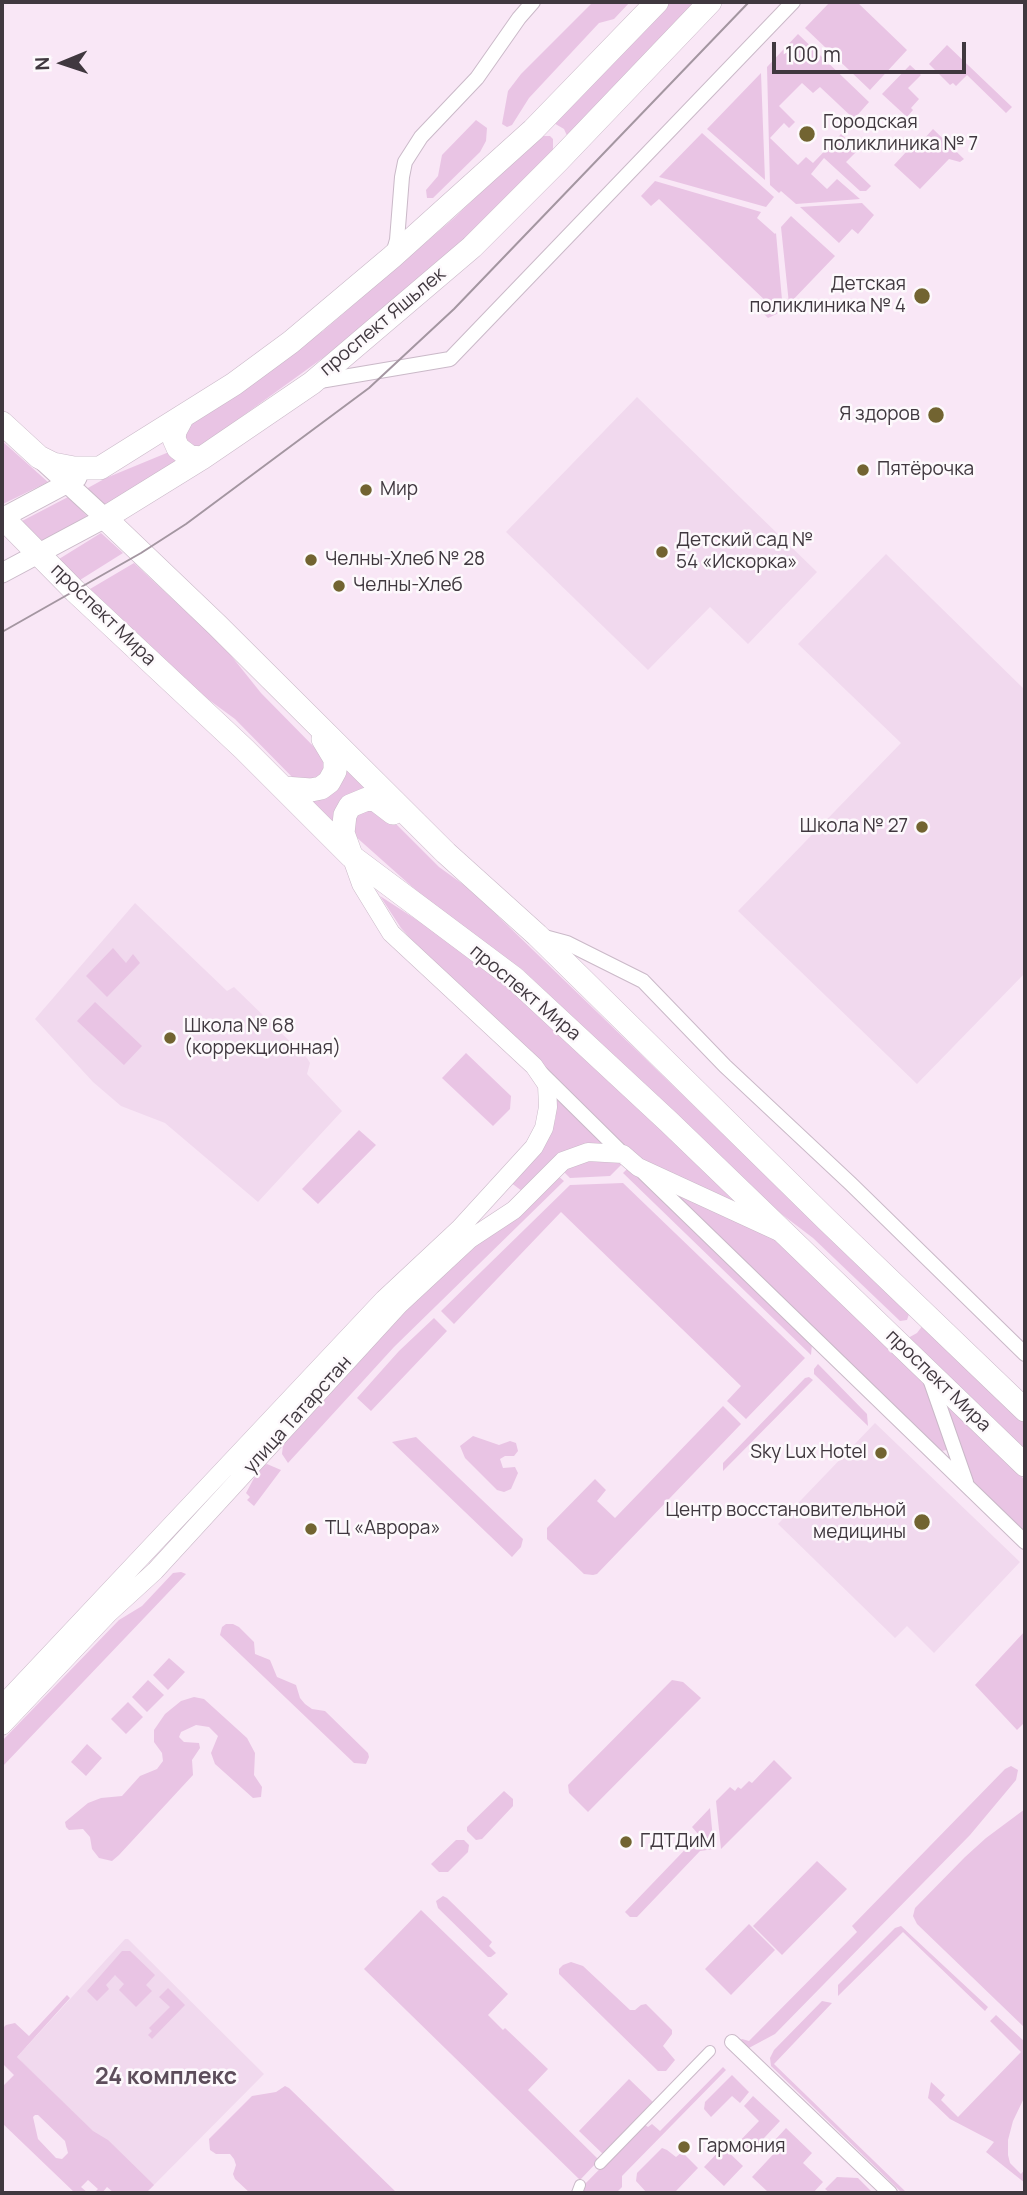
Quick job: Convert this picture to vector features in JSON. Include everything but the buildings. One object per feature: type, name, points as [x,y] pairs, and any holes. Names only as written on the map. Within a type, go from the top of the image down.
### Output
[{"type":"main road","points":[[6,521],[74,490],[100,468],[234,384],[291,342],[392,257],[533,130],[657,2]]},
{"type":"main road","name":"проспект Яшьлек","points":[[2,573],[105,518],[202,458],[312,383],[472,247],[710,2]]},
{"type":"main road","points":[[533,130],[546,128],[560,136],[562,148],[559,160]]},
{"type":"main road","points":[[183,416],[175,431],[177,448],[190,457],[202,458]]},
{"type":"main road","points":[[2,423],[39,457],[53,464],[74,468],[100,468]]},
{"type":"main road","name":"проспект Мира","points":[[39,457],[217,625],[446,853],[537,935],[1025,1410]]},
{"type":"main road","name":"проспект Мира","points":[[6,521],[284,788],[351,856],[513,978],[652,1106],[1025,1465]]},
{"type":"main road","points":[[284,788],[321,788],[329,782],[335,771],[335,759],[312,722]]},
{"type":"main road","points":[[351,856],[342,833],[345,815],[350,806],[366,799],[376,800],[446,853]]},
{"type":"main road","points":[[885,1330],[897,1332],[910,1327],[915,1313],[912,1302]]},
{"type":"street","points":[[392,257],[397,240],[405,162],[421,137],[477,78],[533,2]]},
{"type":"street","points":[[312,383],[450,359],[793,2]]},
{"type":"street","points":[[351,856],[361,884],[391,933],[534,1066],[1025,1542]]},
{"type":"street","points":[[537,935],[567,943],[643,981],[725,1066],[851,1184],[1025,1354]]},
{"type":"street","name":"улица Татарстан","points":[[2,1705],[384,1299],[460,1228],[534,1147],[544,1128],[548,1107],[547,1085],[534,1066]]},
{"type":"street","name":"улица Татарстан","points":[[2,1726],[109,1613],[155,1571],[399,1305],[470,1239],[514,1210],[564,1161],[588,1152],[623,1154]]},
{"type":"street","points":[[638,1167],[788,1236]]},
{"type":"street","points":[[495,1188],[503,1188],[512,1194],[514,1210]]},
{"type":"street","points":[[927,1371],[967,1486]]},
{"type":"street","points":[[732,2042],[890,2193]]},
{"type":"street","points":[[600,2164],[710,2051]]},
{"type":"shaded area","points":[[593,2],[630,2],[614,19],[599,23],[529,98],[512,125],[507,127],[502,124],[508,91],[521,74]]},
{"type":"shaded area","points":[[669,2],[697,2],[568,138],[564,129],[552,122]]},
{"type":"shaded area","points":[[830,2],[857,2],[907,50],[870,90],[805,28]]},
{"type":"shaded area","points":[[798,34],[869,102],[854,119],[820,87],[813,93],[802,83],[779,106],[795,122],[789,128],[784,123],[770,138],[798,165],[806,157],[813,163],[841,134],[858,150],[846,162],[871,186],[866,191],[860,191],[824,158],[811,174],[827,189],[837,179],[860,199],[796,204],[770,185],[767,67]]},
{"type":"shaded area","points":[[947,45],[1012,107],[1006,113],[967,75],[956,86],[953,83],[950,85],[929,64]]},
{"type":"shaded area","points":[[910,65],[921,75],[908,88],[919,99],[907,117],[882,94]]},
{"type":"shaded area","points":[[761,73],[765,180],[707,129]]},
{"type":"shaded area","points":[[476,120],[487,128],[486,141],[480,152],[433,198],[427,198],[426,190],[438,176],[442,155]]},
{"type":"shaded area","points":[[933,129],[964,159],[960,162],[949,159],[920,189],[894,165],[920,137],[923,140]]},
{"type":"shaded area","points":[[702,133],[774,197],[766,207],[659,177]]},
{"type":"shaded area","points":[[540,136],[550,136],[553,139],[553,150],[468,236],[338,347],[197,449],[188,446],[183,435],[188,426],[323,331],[454,218]]},
{"type":"shaded area","points":[[655,181],[761,212],[757,218],[776,233],[783,311],[768,318],[764,314],[771,306],[659,199],[651,206],[641,196]]},
{"type":"shaded area","points":[[862,203],[874,215],[858,234],[852,229],[839,243],[800,207]]},
{"type":"shaded area","points":[[791,216],[835,256],[789,304],[781,227]]},
{"type":"shaded area","name":"Детский сад № 54 «Искорка»","points":[[637,397],[817,572],[748,644],[710,607],[648,670],[506,532]]},
{"type":"shaded area","points":[[2,441],[48,482],[3,504],[2,502]]},
{"type":"shaded area","points":[[169,452],[176,462],[104,506],[86,489],[106,478]]},
{"type":"shaded area","points":[[68,497],[87,516],[43,542],[22,521]]},
{"type":"shaded area","points":[[101,533],[123,553],[80,580],[59,559]]},
{"type":"shaded area","name":"Школа № 27","points":[[886,554],[1025,690],[1025,973],[917,1084],[738,911],[901,743],[798,644]]},
{"type":"shaded area","points":[[134,563],[225,648],[261,693],[326,759],[322,779],[296,781],[235,719],[190,686],[90,589]]},
{"type":"shaded area","points":[[344,765],[370,791],[336,826],[306,801],[325,799],[336,788]]},
{"type":"shaded area","points":[[359,809],[383,811],[439,867],[471,890],[909,1314],[907,1320],[900,1321],[813,1238],[767,1203],[523,970],[436,908],[355,836],[350,830]]},
{"type":"shaded area","points":[[380,896],[503,980],[742,1206],[639,1160],[421,950],[401,928]]},
{"type":"shaded area","name":"Школа № 68 (коррекционная)","points":[[135,903],[227,991],[234,987],[307,1058],[310,1063],[307,1074],[342,1111],[258,1202],[165,1123],[121,1106],[93,1082],[35,1019]]},
{"type":"shaded area","points":[[113,948],[126,963],[133,954],[140,963],[107,997],[86,976]]},
{"type":"shaded area","points":[[95,1002],[142,1046],[124,1065],[77,1021]]},
{"type":"shaded area","points":[[466,1053],[511,1096],[510,1109],[493,1126],[442,1078]]},
{"type":"shaded area","points":[[556,1095],[606,1144],[592,1144],[522,1191],[510,1182],[552,1130],[556,1117]]},
{"type":"shaded area","points":[[359,1130],[376,1145],[318,1204],[302,1189]]},
{"type":"shaded area","points":[[594,1160],[623,1163],[610,1176],[570,1178],[563,1171],[575,1165]]},
{"type":"shaded area","points":[[629,1167],[812,1344],[811,1355],[623,1173]]},
{"type":"shaded area","points":[[558,1176],[564,1181],[394,1347],[288,1463],[282,1454],[283,1445],[403,1313]]},
{"type":"shaded area","points":[[623,1183],[805,1358],[746,1419],[727,1401],[741,1386],[561,1212],[454,1324],[441,1311],[570,1185]]},
{"type":"shaded area","points":[[669,1189],[768,1233],[926,1384],[947,1450],[941,1451]]},
{"type":"shaded area","points":[[434,1318],[447,1331],[371,1411],[357,1398],[399,1351]]},
{"type":"shaded area","points":[[923,1325],[1025,1424],[1025,1452],[908,1338],[917,1333]]},
{"type":"shaded area","points":[[818,1364],[867,1414],[868,1426],[814,1374]]},
{"type":"shaded area","points":[[805,1378],[813,1380],[723,1471],[723,1463]]},
{"type":"shaded area","points":[[946,1404],[1025,1480],[1025,1533],[972,1482]]},
{"type":"shaded area","points":[[723,1406],[741,1424],[597,1574],[584,1574],[547,1539],[547,1528],[595,1479],[606,1490],[597,1501],[615,1518]]},
{"type":"shaded area","points":[[875,1423],[1020,1562],[934,1653],[907,1626],[895,1638],[778,1524]]},
{"type":"shaded area","points":[[473,1436],[499,1445],[510,1441],[516,1443],[518,1451],[514,1456],[500,1459],[503,1468],[515,1467],[518,1473],[511,1489],[504,1492],[497,1490],[465,1458],[460,1446]]},
{"type":"shaded area","points":[[416,1437],[523,1539],[521,1547],[512,1557],[392,1442]]},
{"type":"shaded area","points":[[267,1464],[281,1470],[254,1506],[247,1500],[250,1497],[246,1493],[260,1467]]},
{"type":"shaded area","points":[[173,1573],[186,1574],[2,1767],[2,1741],[119,1620],[142,1606]]},
{"type":"shaded area","points":[[226,1624],[239,1627],[254,1642],[255,1654],[270,1660],[277,1677],[296,1685],[305,1704],[312,1709],[325,1711],[368,1753],[366,1764],[354,1763],[220,1635]]},
{"type":"shaded area","points":[[1025,1631],[1025,1722],[1017,1730],[975,1685]]},
{"type":"shaded area","points":[[169,1658],[185,1672],[168,1690],[153,1675]]},
{"type":"shaded area","points":[[148,1680],[164,1695],[147,1712],[132,1697]]},
{"type":"shaded area","points":[[672,1680],[683,1682],[701,1698],[588,1812],[569,1793],[568,1785]]},
{"type":"shaded area","points":[[194,1697],[204,1699],[247,1738],[255,1753],[254,1775],[262,1787],[261,1797],[253,1798],[215,1764],[211,1753],[218,1736],[209,1727],[196,1725],[181,1732],[179,1737],[184,1742],[199,1743],[200,1748],[192,1760],[193,1775],[119,1855],[112,1861],[99,1858],[92,1849],[90,1837],[83,1829],[69,1830],[65,1822],[88,1803],[101,1798],[122,1796],[140,1776],[157,1769],[163,1761],[162,1753],[154,1742],[154,1730],[165,1714],[181,1701]]},
{"type":"shaded area","points":[[128,1702],[143,1717],[126,1734],[111,1719]]},
{"type":"shaded area","points":[[87,1744],[102,1758],[86,1776],[71,1762]]},
{"type":"shaded area","points":[[774,1760],[792,1778],[721,1849],[716,1801],[730,1787],[735,1791],[749,1781],[752,1783]]},
{"type":"shaded area","points":[[1011,1766],[1018,1770],[1016,1780],[970,1835],[775,2034],[747,2049],[739,2041],[749,2041],[857,1932],[852,1926],[1005,1769]]},
{"type":"shaded area","points":[[504,1791],[513,1799],[513,1806],[482,1839],[476,1840],[467,1831],[467,1827]]},
{"type":"shaded area","points":[[710,1808],[714,1849],[700,1851],[637,1917],[630,1917],[625,1912],[699,1835],[692,1827]]},
{"type":"shaded area","points":[[1025,1809],[1025,2028],[917,1924],[913,1916],[915,1908],[965,1857]]},
{"type":"shaded area","points":[[456,1840],[464,1840],[469,1845],[468,1852],[448,1872],[439,1872],[431,1864]]},
{"type":"shaded area","points":[[817,1861],[847,1889],[782,1955],[753,1926]]},
{"type":"shaded area","points":[[443,1896],[492,1942],[489,1946],[496,1953],[488,1957],[438,1908],[436,1901]]},
{"type":"shaded area","points":[[421,1910],[508,1994],[488,2015],[548,2069],[528,2090],[599,2160],[580,2180],[364,1969]]},
{"type":"shaded area","points":[[749,1924],[775,1950],[731,1995],[705,1969]]},
{"type":"shaded area","points":[[901,1926],[988,2007],[985,2011],[903,1932],[838,1996],[838,1985],[895,1928]]},
{"type":"shaded area","points":[[125,1939],[264,2074],[150,2189],[17,2057]]},
{"type":"shaded area","points":[[122,1951],[130,1951],[155,1975],[146,1985],[152,1991],[136,2007],[119,1990],[124,1984],[115,1975],[106,1985],[109,1989],[97,2001],[87,1991]]},
{"type":"shaded area","points":[[571,1962],[583,1966],[630,2010],[646,2004],[672,2030],[663,2046],[675,2060],[666,2071],[658,2071],[559,1974],[563,1965]]},
{"type":"shaded area","points":[[168,1988],[185,2005],[152,2039],[148,2035],[152,2031],[149,2028],[170,2007],[159,1997]]},
{"type":"shaded area","points":[[67,1995],[70,1998],[17,2057],[93,2131],[108,2140],[154,2185],[146,2193],[114,2193],[107,2187],[102,2193],[94,2193],[98,2189],[88,2180],[81,2187],[88,2193],[75,2193],[2,2123],[2,2087],[14,2075],[2,2063],[2,2029],[15,2023],[29,2036]],"holes":[[[38,2115],[65,2141],[68,2153],[62,2159],[56,2158],[38,2139],[33,2117]]]},
{"type":"shaded area","points":[[822,2001],[832,2003],[774,2064],[907,2193],[902,2193],[771,2066],[770,2058],[774,2050]]},
{"type":"shaded area","points":[[996,2015],[1025,2042],[1025,2096],[1013,2121],[1008,2140],[1008,2155],[1010,2163],[1021,2174],[1025,2169],[1025,2183],[986,2152],[994,2142],[950,2119],[928,2098],[931,2082],[945,2095],[941,2100],[958,2117],[1021,2052],[990,2021]]},
{"type":"shaded area","points":[[723,2067],[726,2070],[622,2176],[622,2187],[616,2193],[584,2193],[580,2189],[644,2124],[648,2127],[652,2124],[660,2131]]},
{"type":"shaded area","points":[[732,2075],[749,2092],[740,2103],[732,2096],[711,2117],[704,2109],[705,2102]]},
{"type":"shaded area","points":[[629,2079],[654,2103],[604,2155],[579,2131]]},
{"type":"shaded area","points":[[285,2086],[397,2193],[250,2193],[235,2179],[234,2159],[230,2154],[216,2154],[210,2150],[209,2139],[252,2096],[276,2092]]},
{"type":"shaded area","points":[[753,2096],[780,2121],[750,2153],[742,2151],[736,2145],[759,2121],[744,2106]]},
{"type":"shaded area","points":[[786,2128],[812,2153],[803,2163],[823,2182],[813,2193],[769,2193],[752,2177],[781,2146],[775,2140]]},
{"type":"shaded area","points":[[723,2147],[743,2166],[724,2186],[704,2167]]},
{"type":"shaded area","points":[[662,2148],[676,2157],[682,2152],[698,2168],[677,2193],[647,2193],[636,2181],[637,2173]]},
{"type":"shaded area","points":[[837,2177],[858,2178],[873,2193],[830,2193],[825,2189]]},
{"type":"tram line","points":[[2,632],[141,553],[186,524],[369,388],[454,309],[749,2]]},
{"type":"place","name":"Городская поликлиника № 7","points":[[807,134]]},
{"type":"place","name":"Детская поликлиника № 4","points":[[922,296]]},
{"type":"place","name":"Я здоров","points":[[936,415]]},
{"type":"place","name":"Пятёрочка","points":[[863,470]]},
{"type":"place","name":"Мир","points":[[366,490]]},
{"type":"place","name":"Детский сад № 54 «Искорка»","points":[[662,552]]},
{"type":"place","name":"Челны-Хлеб № 28","points":[[311,560]]},
{"type":"place","name":"Челны-Хлеб","points":[[339,586]]},
{"type":"place","name":"Школа № 27","points":[[922,827]]},
{"type":"place","name":"Школа № 68 (коррекционная)","points":[[170,1038]]},
{"type":"place","name":"Sky Lux Hotel","points":[[881,1453]]},
{"type":"place","name":"Центр восстановительной медицины","points":[[922,1522]]},
{"type":"place","name":"ТЦ «Аврора»","points":[[311,1529]]},
{"type":"place","name":"ГДТДиМ","points":[[626,1842]]},
{"type":"place","name":"Гармония","points":[[684,2147]]},
{"type":"district","name":"24 комплекс","points":[[166,2078]]}]
